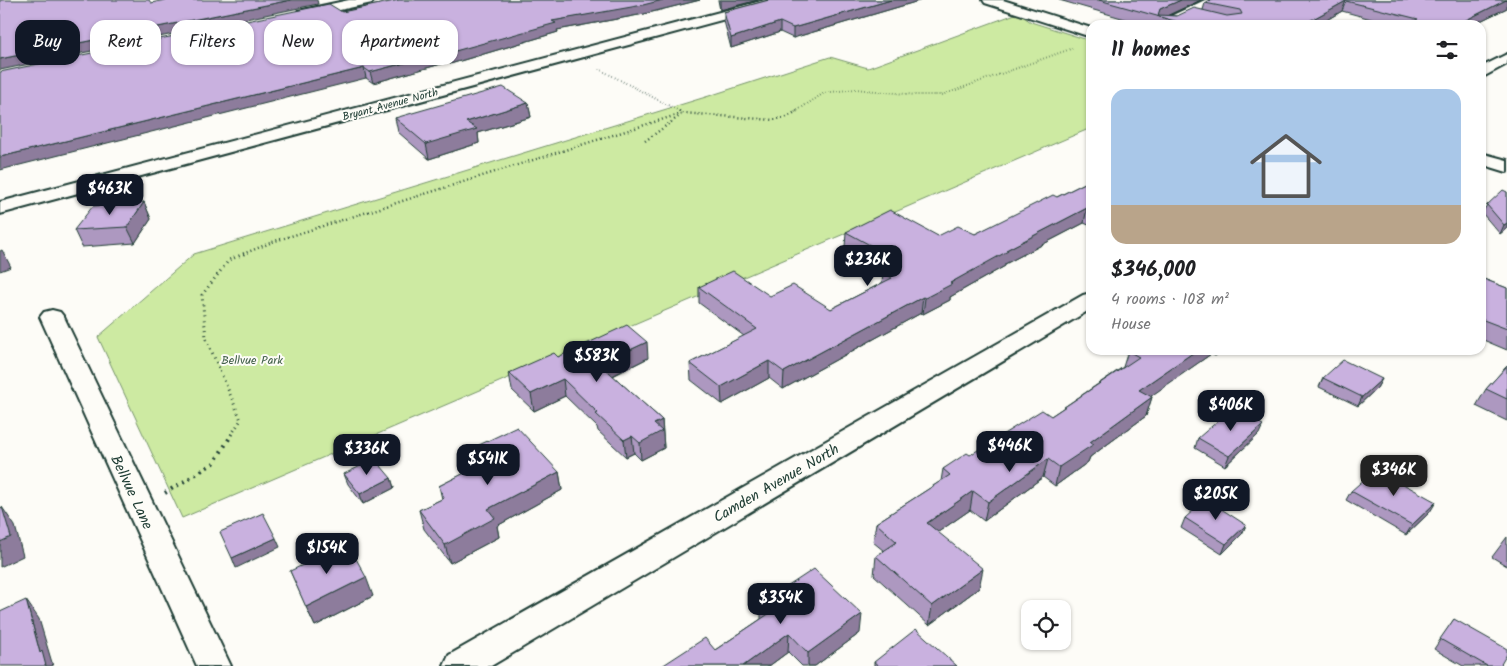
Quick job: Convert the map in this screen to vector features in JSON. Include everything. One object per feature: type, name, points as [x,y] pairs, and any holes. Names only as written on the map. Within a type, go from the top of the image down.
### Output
[{"type":"street","points":[[290,16],[367,0]]},
{"type":"street","name":"Bryant Avenue North","points":[[0,208],[780,0]]},
{"type":"street","points":[[990,0],[1086,31]]},
{"type":"street","points":[[1173,20],[1215,0]]},
{"type":"street","points":[[1486,70],[1507,58]]},
{"type":"street","points":[[1486,160],[1507,166]]},
{"type":"street","name":"Camden Avenue North","points":[[461,666],[1086,303]]},
{"type":"street","name":"Bellvue Lane","points":[[52,317],[214,666]]},
{"type":"path","points":[[142,513],[170,490],[214,463],[240,420],[206,338],[202,295],[230,260],[275,241],[683,113],[773,120],[787,117],[824,94],[855,89],[916,96],[942,95],[1073,48]]},
{"type":"path","points":[[571,55],[683,113]]},
{"type":"path","points":[[645,141],[683,113]]},
{"type":"green space","name":"Bellvue Park","points":[[1018,13],[1031,22],[1086,39],[1086,130],[182,518],[98,337],[194,254],[830,57],[868,68]]},
{"type":"building","points":[[0,0],[149,0],[151,3],[165,0],[291,0],[192,20],[171,20],[171,24],[161,26],[161,20],[90,20],[90,41],[80,43],[80,20],[15,20],[15,56],[0,59]]},
{"type":"building","points":[[399,0],[663,0],[552,21],[556,23],[458,50],[458,20],[342,20],[342,65],[397,65],[370,72],[364,68],[0,157],[0,72],[34,65],[80,65],[80,55],[90,53],[90,65],[161,65],[161,39],[171,37],[171,65],[254,65],[254,20],[252,20],[329,4],[342,12]]},
{"type":"building","points":[[769,0],[891,0],[793,28],[780,22],[731,38],[724,12]]},
{"type":"building","points":[[1099,0],[1181,0],[1160,9],[1158,15],[1177,16],[1194,8],[1227,16],[1242,14],[1240,10],[1205,3],[1211,0],[1506,0],[1466,20],[1416,20],[1418,19],[1346,1],[1311,20],[1171,20]]},
{"type":"building","points":[[503,87],[528,103],[466,122],[477,129],[426,144],[395,118]]},
{"type":"building","points":[[1086,182],[1086,209],[1006,250],[1008,251],[950,283],[952,284],[925,298],[923,297],[784,372],[769,361],[721,387],[690,363],[757,329],[699,287],[733,271],[770,296],[793,285],[831,309],[892,278],[883,272],[903,263],[846,232],[890,210],[938,236],[958,226],[975,234],[1053,195],[1057,197]]},
{"type":"building","points":[[1503,190],[1507,192],[1507,223],[1504,225],[1487,205]]},
{"type":"building","points":[[144,202],[127,227],[74,230],[93,206]]},
{"type":"building","points":[[1486,280],[1507,288],[1507,329],[1486,321]]},
{"type":"building","points":[[627,325],[647,342],[600,364],[662,420],[654,424],[662,431],[640,443],[632,436],[624,440],[563,379],[531,394],[509,373],[554,353],[558,357]]},
{"type":"building","points":[[1135,355],[1190,355],[1139,390],[1152,397],[1090,442],[1094,444],[1059,467],[1048,459],[988,502],[973,491],[927,523],[983,569],[932,606],[876,556],[897,542],[876,523],[950,475],[943,469],[967,453],[970,455],[1042,410],[1051,416],[1139,357]]},
{"type":"building","points":[[1343,360],[1382,379],[1362,397],[1323,378]]},
{"type":"building","points":[[1507,366],[1507,399],[1486,389]]},
{"type":"building","points":[[1233,408],[1263,425],[1229,456],[1198,438]]},
{"type":"building","points":[[517,427],[559,472],[488,509],[495,518],[445,545],[419,510],[444,498],[439,486],[492,459],[479,445]]},
{"type":"building","points":[[375,459],[391,478],[360,494],[344,474]]},
{"type":"building","points":[[1376,469],[1436,502],[1412,525],[1351,491]]},
{"type":"building","points":[[1206,499],[1246,525],[1226,544],[1185,518]]},
{"type":"building","points":[[2,507],[11,537],[0,542],[0,508]]},
{"type":"building","points":[[263,513],[276,538],[232,558],[220,532]]},
{"type":"building","points":[[348,544],[366,577],[306,607],[290,571]]},
{"type":"building","points":[[814,569],[862,614],[808,653],[789,633],[743,666],[662,666],[705,638],[715,650],[770,613],[761,604]]},
{"type":"building","points":[[26,600],[40,653],[42,651],[46,666],[0,666],[0,612]]},
{"type":"building","points":[[1454,619],[1507,649],[1507,654],[1500,666],[1487,666],[1440,639]]},
{"type":"building","points":[[916,629],[957,666],[879,666],[874,662]]}]
